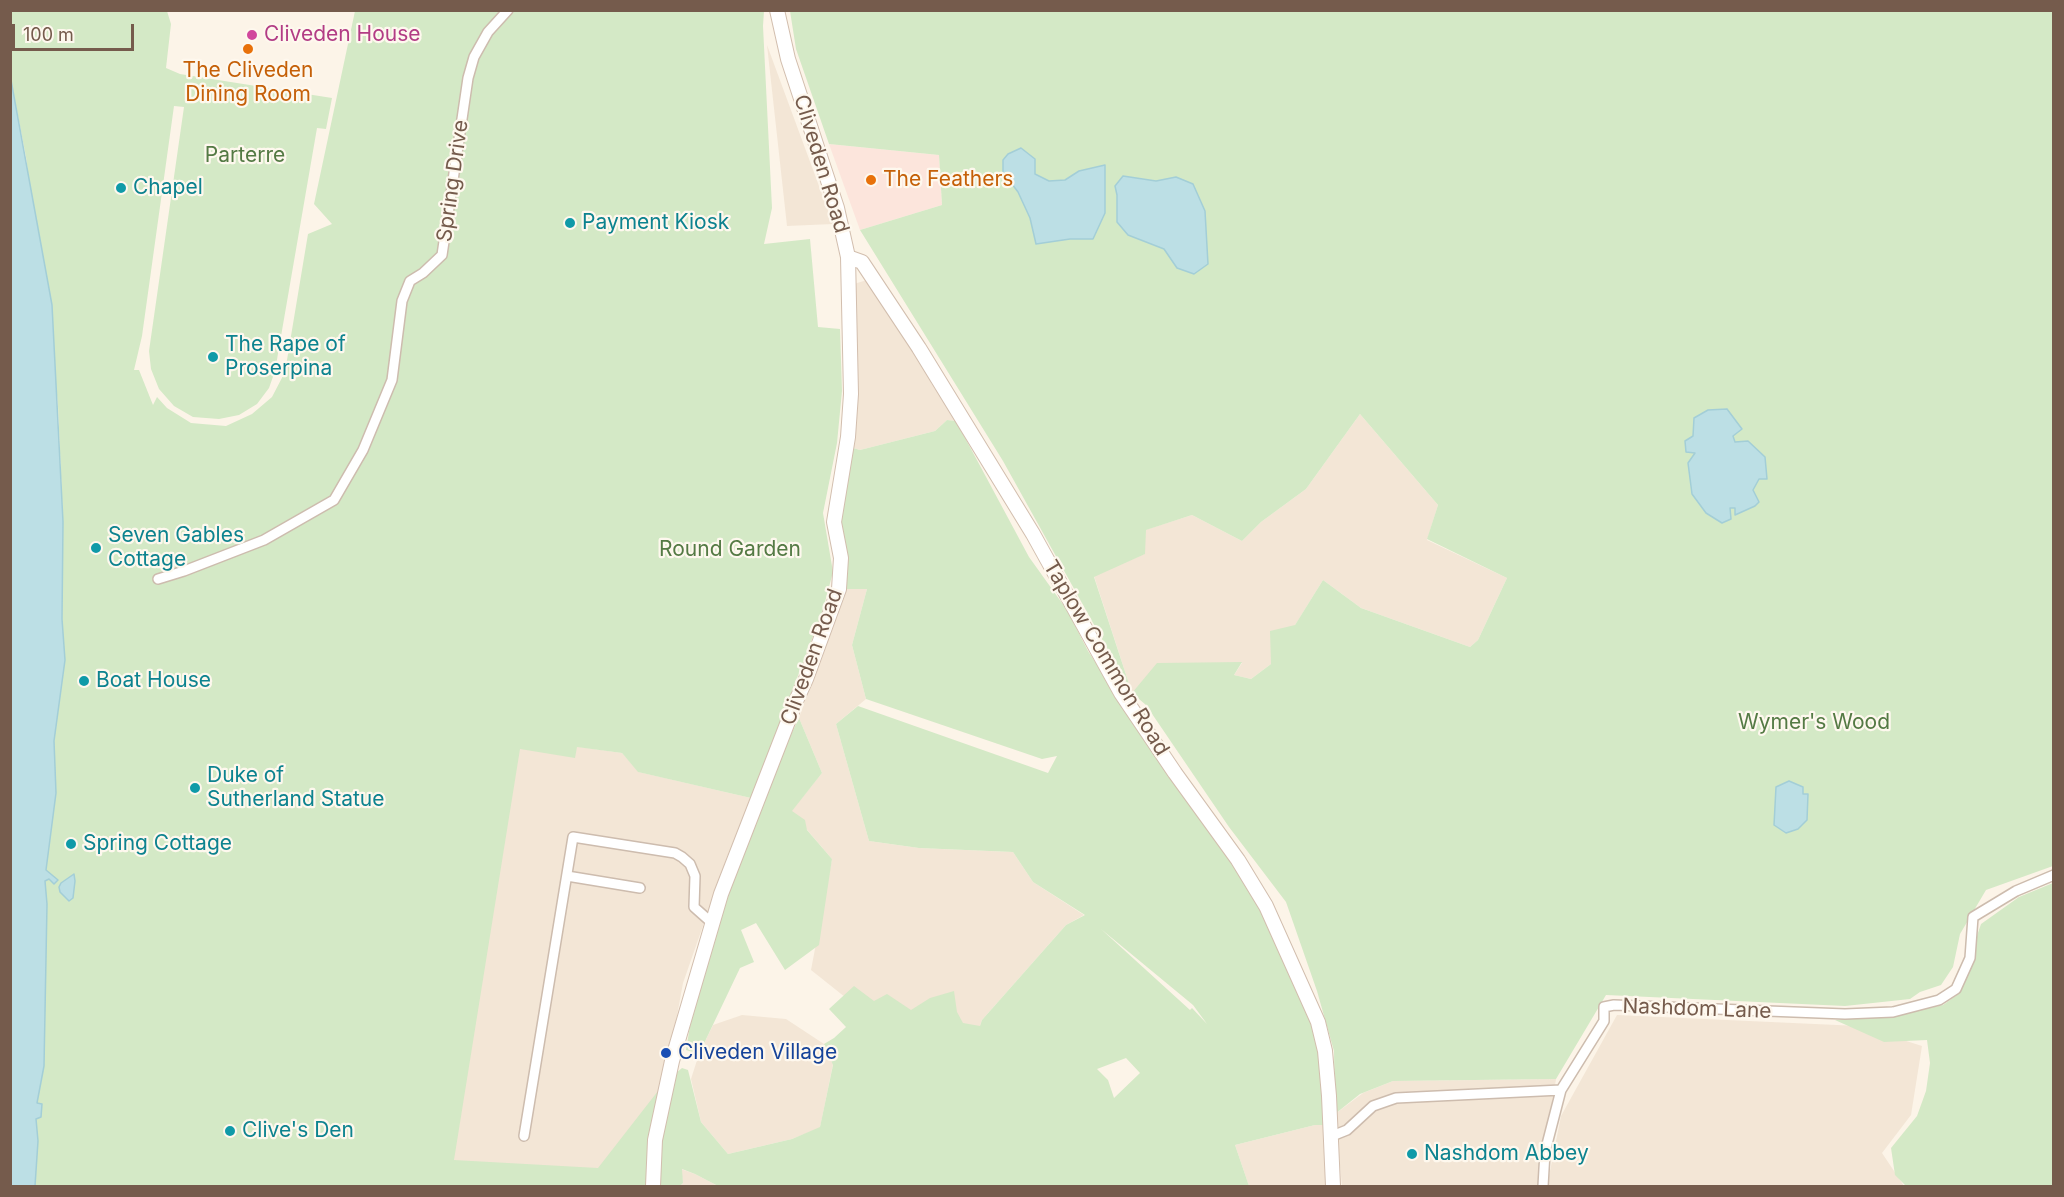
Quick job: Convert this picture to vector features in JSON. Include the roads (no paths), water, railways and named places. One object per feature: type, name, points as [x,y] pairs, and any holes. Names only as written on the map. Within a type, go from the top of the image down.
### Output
[{"type":"street","name":"Spring Drive","points":[[158,579],[184,572],[264,540],[334,500],[363,450],[392,380],[402,301],[410,281],[423,273],[442,255],[468,78],[474,57],[488,32],[508,10]]},
{"type":"street","name":"Cliveden Road","points":[[653,1186],[655,1140],[672,1061],[712,922],[839,589],[842,558],[834,522],[848,437],[851,394],[848,256],[837,208],[788,59],[777,10]]},
{"type":"street","name":"Taplow Common Road","points":[[848,256],[862,262],[919,348],[1033,534],[1121,693],[1238,860],[1266,906],[1318,1022],[1324,1051],[1332,1136],[1333,1186]]},
{"type":"street","points":[[524,1136],[573,837],[675,853],[687,861],[693,869],[695,876],[694,907],[712,922]]},
{"type":"street","name":"Nashdom Lane","points":[[1561,1090],[1604,1021],[1604,1007],[1614,1005],[1845,1014],[1893,1011],[1939,1000],[1956,989],[1970,958],[1973,916],[2016,891],[2054,875]]},
{"type":"street","points":[[567,876],[640,888]]},
{"type":"street","points":[[1332,1136],[1347,1130],[1373,1106],[1396,1098],[1561,1090],[1545,1152],[1543,1186]]},
{"type":"water","points":[[11,80],[52,305],[63,522],[62,619],[65,660],[54,741],[56,793],[46,870],[58,880],[54,884],[49,879],[45,881],[47,904],[44,1066],[37,1103],[42,1104],[41,1117],[36,1119],[38,1141],[35,1186],[10,1186]]},
{"type":"water","points":[[1021,148],[1035,159],[1035,174],[1049,181],[1065,180],[1079,171],[1105,165],[1105,213],[1093,239],[1070,239],[1036,244],[1030,218],[1018,192],[1003,172],[1003,160],[1008,154]]},
{"type":"water","points":[[1123,176],[1156,181],[1176,177],[1193,184],[1205,211],[1208,264],[1194,274],[1177,268],[1164,249],[1128,235],[1117,222],[1115,186]]},
{"type":"water","points":[[1727,409],[1742,429],[1733,436],[1735,442],[1748,441],[1765,457],[1767,479],[1759,479],[1753,490],[1759,502],[1755,506],[1735,515],[1735,508],[1730,508],[1731,519],[1722,523],[1706,513],[1692,494],[1688,463],[1695,453],[1686,452],[1685,441],[1693,436],[1694,418],[1708,410]]},
{"type":"water","points":[[1789,781],[1803,787],[1803,794],[1808,794],[1807,820],[1798,829],[1786,833],[1774,825],[1776,787]]},
{"type":"water","points":[[74,874],[73,898],[69,901],[60,892],[59,887]]},
{"type":"place","name":"Cliveden House","points":[[252,35]]},
{"type":"place","name":"The Cliveden Dining Room","points":[[248,49]]},
{"type":"place","name":"The Feathers","points":[[871,180]]},
{"type":"place","name":"Chapel","points":[[121,188]]},
{"type":"place","name":"Payment Kiosk","points":[[570,223]]},
{"type":"place","name":"The Rape of Proserpina","points":[[213,357]]},
{"type":"place","name":"Seven Gables Cottage","points":[[96,548]]},
{"type":"place","name":"Boat House","points":[[84,681]]},
{"type":"place","name":"Duke of Sutherland Statue","points":[[195,788]]},
{"type":"place","name":"Spring Cottage","points":[[71,844]]},
{"type":"place","name":"Cliveden Village","points":[[666,1053]]},
{"type":"place","name":"Clive's Den","points":[[230,1131]]},
{"type":"place","name":"Nashdom Abbey","points":[[1412,1154]]},
{"type":"park label","name":"Parterre","points":[[245,156]]},
{"type":"park label","name":"Round Garden","points":[[730,550]]},
{"type":"park label","name":"Wymer's Wood","points":[[1814,723]]}]
